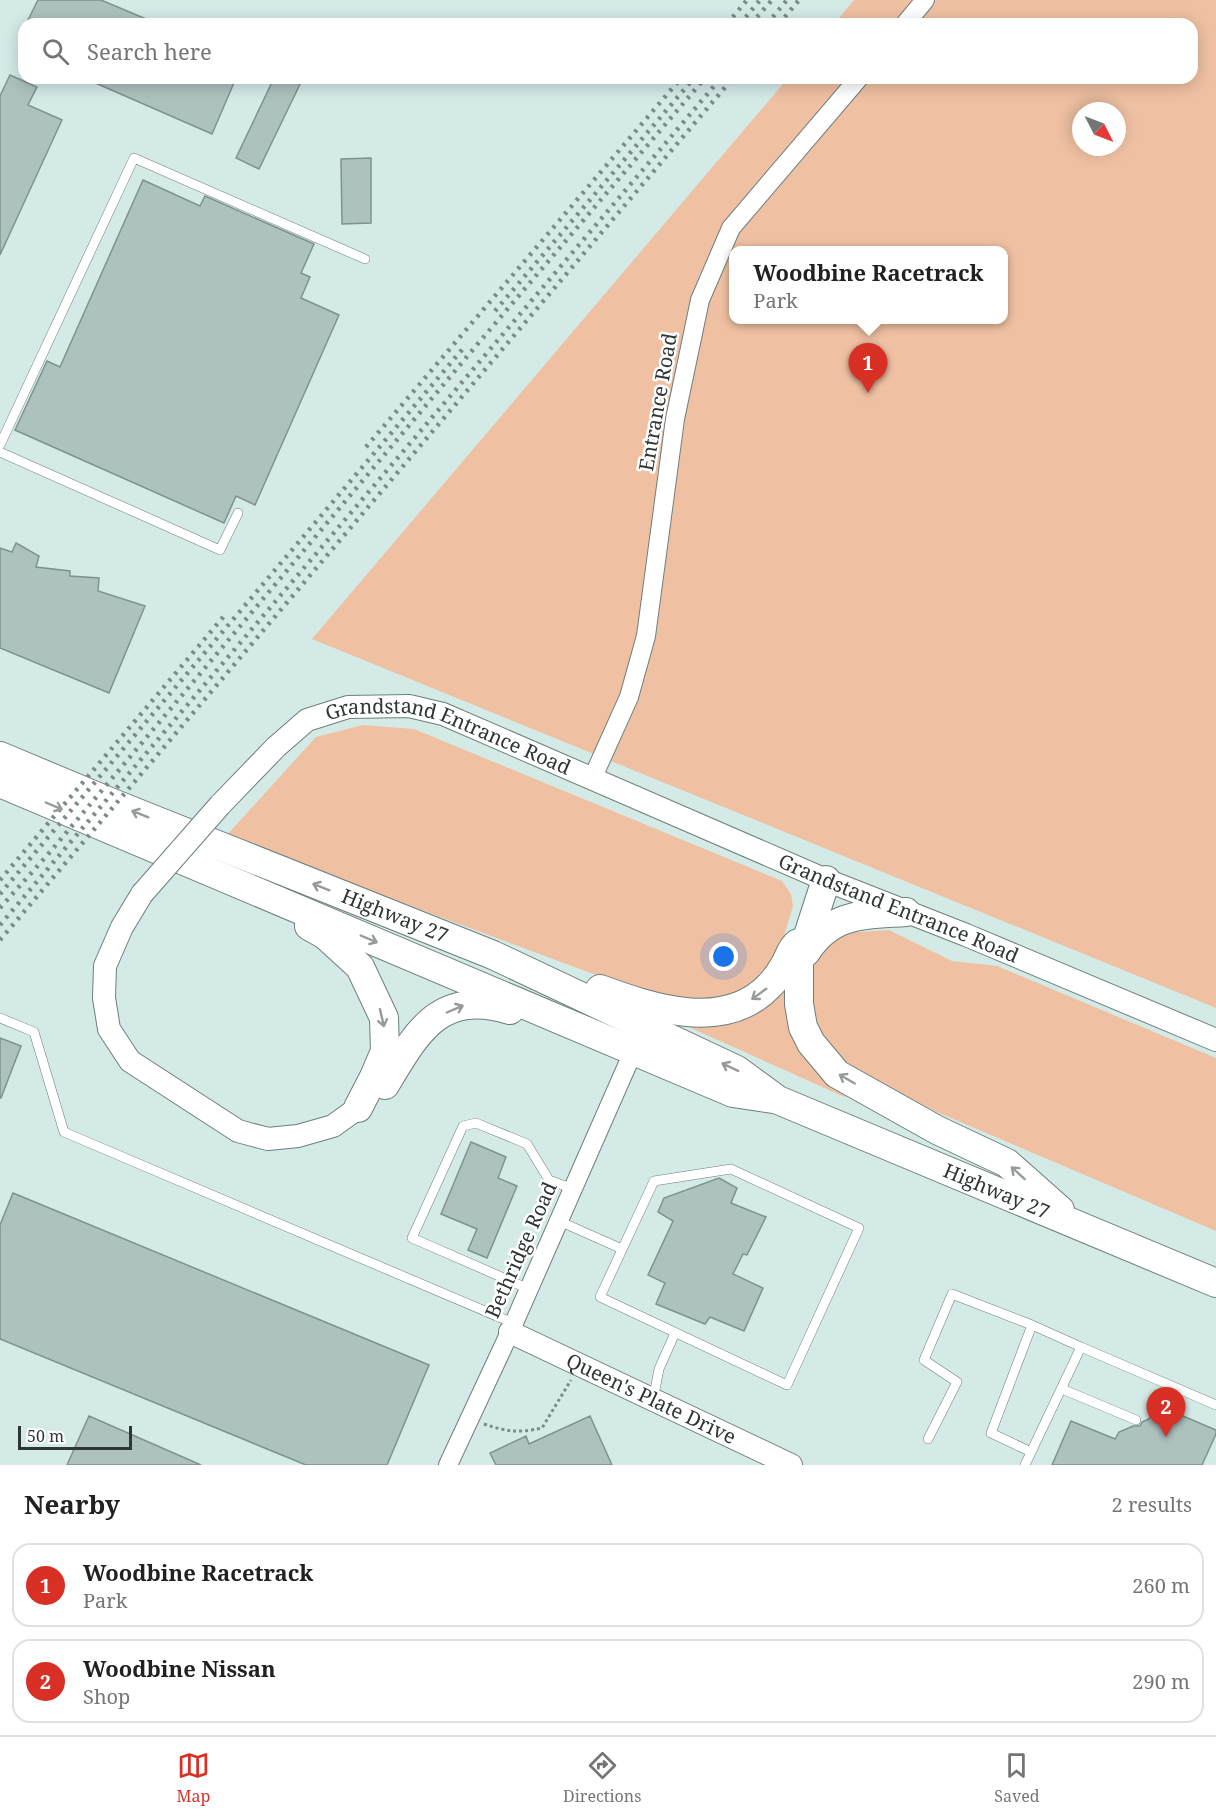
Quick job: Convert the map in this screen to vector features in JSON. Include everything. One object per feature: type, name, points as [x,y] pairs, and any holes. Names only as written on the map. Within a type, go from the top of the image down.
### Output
[{"type":"main road","name":"Highway 27","points":[[0,756],[493,956],[737,1070],[778,1100],[1216,1283]]},
{"type":"main road","name":"Highway 27","points":[[0,783],[733,1093],[778,1100]]},
{"type":"main road","points":[[218,874],[325,935],[360,967],[384,1018],[385,1051],[358,1108]]},
{"type":"main road","points":[[826,880],[799,963],[799,1004],[803,1027],[811,1043],[837,1074],[937,1131],[1007,1163],[1077,1226]]},
{"type":"main road","points":[[799,963],[813,942],[834,923],[848,917],[906,912]]},
{"type":"main road","points":[[493,956],[552,970],[627,999],[688,1013],[719,1012],[740,1006],[770,985],[784,967],[794,946],[809,934]]},
{"type":"main road","points":[[358,1108],[383,1087],[411,1041],[429,1021],[464,1005],[492,1005],[595,1036]]},
{"type":"street","points":[[909,18],[925,0]]},
{"type":"street","name":"Entrance Road","points":[[593,777],[629,697],[646,636],[675,419],[700,300],[731,228],[854,84]]},
{"type":"street","name":"Grandstand Entrance Road","points":[[358,1108],[333,1126],[298,1137],[268,1139],[238,1131],[130,1061],[110,1029],[104,998],[105,966],[122,927],[142,894],[220,805],[276,747],[307,720],[348,707],[410,706],[443,714],[593,777],[826,880],[1216,1040]]},
{"type":"street","name":"Bethridge Road","points":[[448,1465],[512,1328],[633,1052]]},
{"type":"street","name":"Queen's Plate Drive","points":[[512,1328],[580,1365],[764,1456],[791,1465]]},
{"type":"lane","points":[[0,444],[134,158],[365,259]]},
{"type":"lane","points":[[0,452],[220,550],[238,513]]},
{"type":"lane","points":[[0,1018],[34,1032],[64,1132],[512,1328]]},
{"type":"lane","points":[[529,1289],[412,1238],[463,1126],[476,1123],[527,1144],[549,1180],[573,1189]]},
{"type":"lane","points":[[731,1169],[859,1228],[787,1384],[675,1333],[600,1297],[654,1180],[731,1169]]},
{"type":"lane","points":[[559,1221],[622,1249]]},
{"type":"lane","points":[[928,1439],[957,1382],[924,1360],[952,1294],[1032,1325],[1216,1406]]},
{"type":"lane","points":[[1031,1452],[991,1433],[1032,1325]]},
{"type":"lane","points":[[653,1400],[659,1369],[675,1333]]},
{"type":"lane","points":[[1025,1465],[1081,1347]]},
{"type":"lane","points":[[1062,1389],[1136,1420]]},
{"type":"path","points":[[469,1419],[501,1430],[521,1432],[542,1428],[580,1365]]},
{"type":"shaded area","points":[[854,0],[1216,0],[1216,1008],[312,639],[783,84],[1198,84],[1198,18],[839,18]]},
{"type":"shaded area","points":[[363,725],[414,729],[782,881],[791,894],[793,906],[780,949],[753,991],[704,1007],[647,994],[225,837],[316,737]]},
{"type":"shaded area","points":[[889,930],[952,961],[997,966],[1216,1058],[1216,1231],[937,1112],[868,1077],[840,1059],[820,1034],[809,999],[810,971],[826,945],[844,933]]},
{"type":"shaded area","points":[[785,979],[822,1075],[847,1098],[673,1020]]},
{"type":"building","points":[[38,0],[101,0],[144,18],[29,18]]},
{"type":"building","points":[[10,75],[18,79],[18,84],[30,84],[37,87],[28,105],[62,120],[0,255],[0,96]]},
{"type":"building","points":[[98,84],[233,84],[212,134]]},
{"type":"building","points":[[271,84],[300,84],[259,169],[236,158]]},
{"type":"building","points":[[371,158],[371,223],[342,224],[341,159]]},
{"type":"building","points":[[143,180],[200,206],[205,196],[314,244],[301,273],[310,277],[301,298],[339,315],[255,505],[236,496],[224,523],[15,430],[47,361],[60,367]]},
{"type":"building","points":[[16,543],[39,556],[36,567],[70,571],[70,576],[99,578],[98,591],[145,606],[109,693],[0,648],[0,548],[12,552]]},
{"type":"building","points":[[0,1038],[21,1046],[1,1098],[0,1098]]},
{"type":"building","points":[[471,1142],[506,1157],[498,1178],[517,1186],[487,1258],[468,1250],[477,1229],[441,1214]]},
{"type":"building","points":[[719,1178],[737,1188],[731,1203],[766,1217],[747,1255],[743,1254],[733,1274],[763,1288],[744,1331],[710,1317],[705,1324],[656,1304],[665,1283],[648,1275],[673,1221],[658,1212],[664,1198]]},
{"type":"building","points":[[13,1193],[429,1365],[387,1465],[306,1465],[0,1339],[0,1225]]},
{"type":"building","points":[[1155,1404],[1216,1430],[1202,1465],[1052,1465],[1071,1421],[1115,1439],[1119,1432],[1133,1426],[1140,1426],[1142,1422],[1149,1419]]},
{"type":"building","points":[[89,1416],[201,1465],[67,1465]]},
{"type":"building","points":[[590,1416],[612,1465],[496,1465],[490,1453],[526,1436],[529,1444]]},
{"type":"railway","points":[[732,18],[747,0]]},
{"type":"railway","points":[[745,18],[760,0]]},
{"type":"railway","points":[[757,17],[772,0]]},
{"type":"railway","points":[[772,18],[787,0]]},
{"type":"railway","points":[[784,18],[799,0]]},
{"type":"railway","points":[[366,447],[676,84]]},
{"type":"railway","points":[[495,311],[689,84]]},
{"type":"railway","points":[[0,908],[50,852],[700,84]]},
{"type":"railway","points":[[0,925],[716,84]]},
{"type":"railway","points":[[0,940],[728,84]]},
{"type":"railway","points":[[0,894],[466,345]]},
{"type":"railway","points":[[0,880],[225,615]]},
{"type":"place","name":"Woodbine Racetrack","points":[[868,393]]},
{"type":"place","name":"Woodbine Nissan","points":[[1166,1437]]}]
